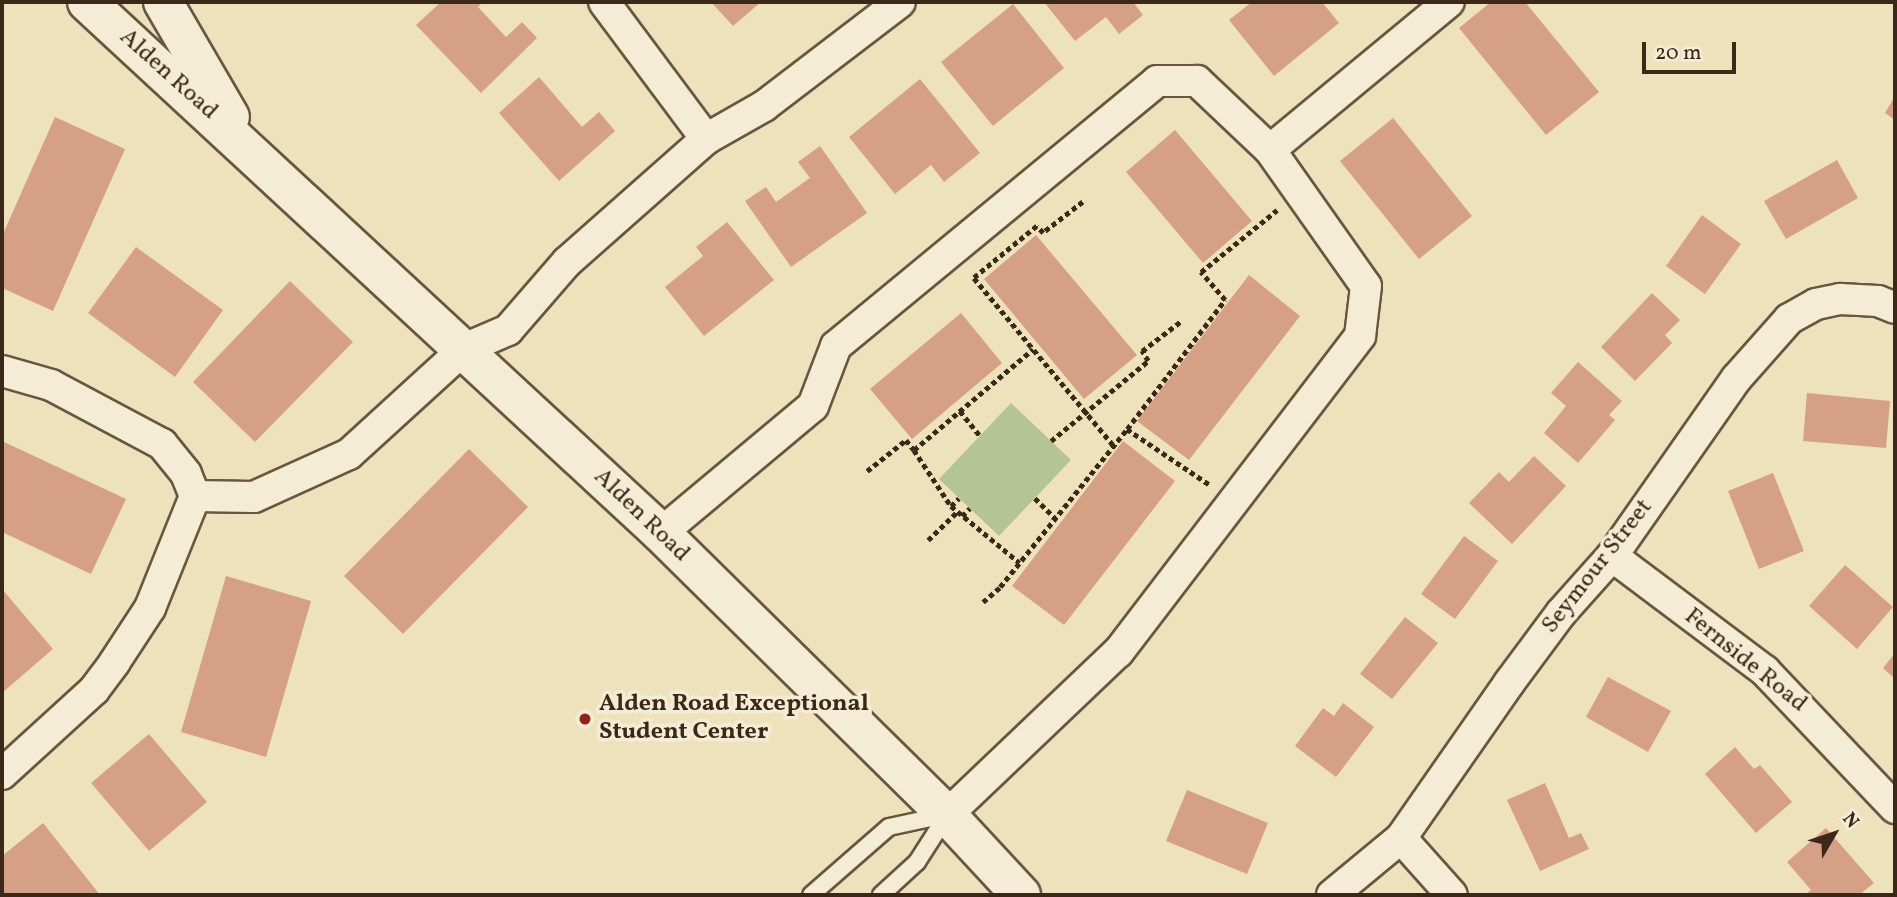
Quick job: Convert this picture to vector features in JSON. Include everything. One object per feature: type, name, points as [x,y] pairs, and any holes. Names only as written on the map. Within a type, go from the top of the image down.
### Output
[{"type":"street","name":"Alden Road","points":[[88,2],[661,533],[947,815],[1021,895]]},
{"type":"street","name":"Alden Road","points":[[163,2],[249,149]]},
{"type":"street","points":[[604,2],[706,139]]},
{"type":"street","points":[[195,496],[254,497],[349,454],[464,349],[508,330],[567,262],[706,139],[775,98],[900,2]]},
{"type":"street","points":[[1270,150],[1449,2]]},
{"type":"street","points":[[661,533],[813,406],[836,346],[1157,82],[1197,81],[1270,150],[1366,286],[1360,337],[1118,652],[947,815]]},
{"type":"street","name":"Seymour Street","points":[[1332,895],[1401,838],[1508,683],[1561,613],[1612,556],[1736,379],[1789,319],[1816,304],[1840,299],[1878,301],[1895,308]]},
{"type":"street","points":[[2,371],[51,386],[162,444],[186,474],[195,496],[150,608],[114,663],[94,690],[2,775]]},
{"type":"street","name":"Fernside Road","points":[[1612,556],[1765,671],[1895,808]]},
{"type":"street","points":[[1401,838],[1452,895]]},
{"type":"lane","points":[[811,895],[889,827],[947,815]]},
{"type":"lane","points":[[881,895],[917,862],[947,815]]},
{"type":"path","points":[[983,602],[1020,563],[1225,300],[1201,272],[1300,192]]},
{"type":"path","points":[[1083,202],[1043,233],[1037,226],[974,278],[1114,445]]},
{"type":"path","points":[[1051,441],[1148,361],[1142,351],[1180,322]]},
{"type":"path","points":[[914,450],[1033,349]]},
{"type":"path","points":[[960,411],[980,436]]},
{"type":"path","points":[[1127,429],[1164,456],[1181,461],[1234,502]]},
{"type":"path","points":[[867,471],[906,440],[951,506],[1020,563]]},
{"type":"path","points":[[951,506],[959,498]]},
{"type":"path","points":[[1035,498],[1055,518]]},
{"type":"path","points":[[928,540],[970,508]]},
{"type":"green space","points":[[1011,403],[1071,460],[999,536],[939,479]]},
{"type":"building","points":[[441,2],[483,2],[478,7],[506,37],[522,22],[537,38],[481,93],[416,25]]},
{"type":"building","points":[[711,2],[761,2],[733,26]]},
{"type":"building","points":[[1044,2],[1133,2],[1143,15],[1119,34],[1106,17],[1075,41]]},
{"type":"building","points":[[1252,2],[1322,2],[1339,23],[1274,76],[1229,20]]},
{"type":"building","points":[[1491,2],[1525,2],[1599,92],[1546,135],[1459,28]]},
{"type":"building","points":[[1013,4],[1064,68],[993,126],[941,62]]},
{"type":"building","points":[[539,77],[582,127],[599,112],[615,131],[559,181],[499,113]]},
{"type":"building","points":[[920,79],[980,153],[944,182],[931,165],[895,194],[849,137]]},
{"type":"building","points":[[1895,96],[1895,120],[1885,113]]},
{"type":"building","points":[[55,117],[125,149],[53,311],[2,288],[2,236]]},
{"type":"building","points":[[1393,118],[1472,216],[1419,259],[1340,161]]},
{"type":"building","points":[[1175,130],[1252,221],[1203,263],[1126,172]]},
{"type":"building","points":[[820,146],[867,213],[791,267],[745,201],[766,187],[776,202],[810,178],[798,162]]},
{"type":"building","points":[[1837,160],[1858,198],[1786,239],[1764,201]]},
{"type":"building","points":[[1702,215],[1741,244],[1705,294],[1666,266]]},
{"type":"building","points":[[727,222],[774,280],[704,336],[665,287],[703,256],[696,247]]},
{"type":"building","points":[[1036,235],[1137,355],[1084,399],[984,279]]},
{"type":"building","points":[[136,247],[223,310],[175,377],[88,313]]},
{"type":"building","points":[[1249,275],[1300,316],[1189,460],[1137,421]]},
{"type":"building","points":[[290,281],[353,342],[255,442],[193,382]]},
{"type":"building","points":[[1652,293],[1680,320],[1665,335],[1672,343],[1635,381],[1601,347]]},
{"type":"building","points":[[961,313],[1002,363],[912,439],[870,389]]},
{"type":"building","points":[[1578,362],[1622,401],[1609,415],[1615,420],[1578,463],[1544,433],[1566,406],[1551,393]]},
{"type":"building","points":[[1807,393],[1890,401],[1886,448],[1803,441]]},
{"type":"building","points":[[2,441],[126,499],[91,574],[2,532]]},
{"type":"building","points":[[1123,441],[1175,481],[1064,625],[1012,586]]},
{"type":"building","points":[[469,449],[528,507],[403,634],[344,576]]},
{"type":"building","points":[[1534,456],[1566,486],[1512,544],[1469,503],[1499,472],[1509,482]]},
{"type":"building","points":[[1773,473],[1804,551],[1759,569],[1728,491]]},
{"type":"building","points":[[1464,536],[1498,561],[1455,619],[1421,594]]},
{"type":"building","points":[[1845,565],[1893,607],[1857,649],[1809,606]]},
{"type":"building","points":[[226,576],[311,601],[266,757],[181,732]]},
{"type":"building","points":[[2,589],[53,649],[2,693]]},
{"type":"building","points":[[1405,617],[1438,643],[1392,699],[1360,674]]},
{"type":"building","points":[[1895,653],[1895,679],[1883,668]]},
{"type":"building","points":[[1608,677],[1671,711],[1648,752],[1586,717]]},
{"type":"building","points":[[1343,703],[1374,727],[1336,777],[1295,746],[1323,708],[1334,716]]},
{"type":"building","points":[[149,734],[207,802],[149,851],[91,783]]},
{"type":"building","points":[[1735,747],[1754,769],[1760,765],[1792,802],[1756,833],[1705,774]]},
{"type":"building","points":[[1545,783],[1569,838],[1581,833],[1589,849],[1540,871],[1507,800]]},
{"type":"building","points":[[1187,790],[1268,823],[1247,874],[1166,841]]},
{"type":"building","points":[[43,823],[100,895],[2,894],[2,856]]},
{"type":"building","points":[[1826,828],[1874,883],[1859,895],[1805,895],[1811,890],[1787,862]]},
{"type":"place","name":"Alden Road Exceptional Student Center","points":[[585,719]]}]
